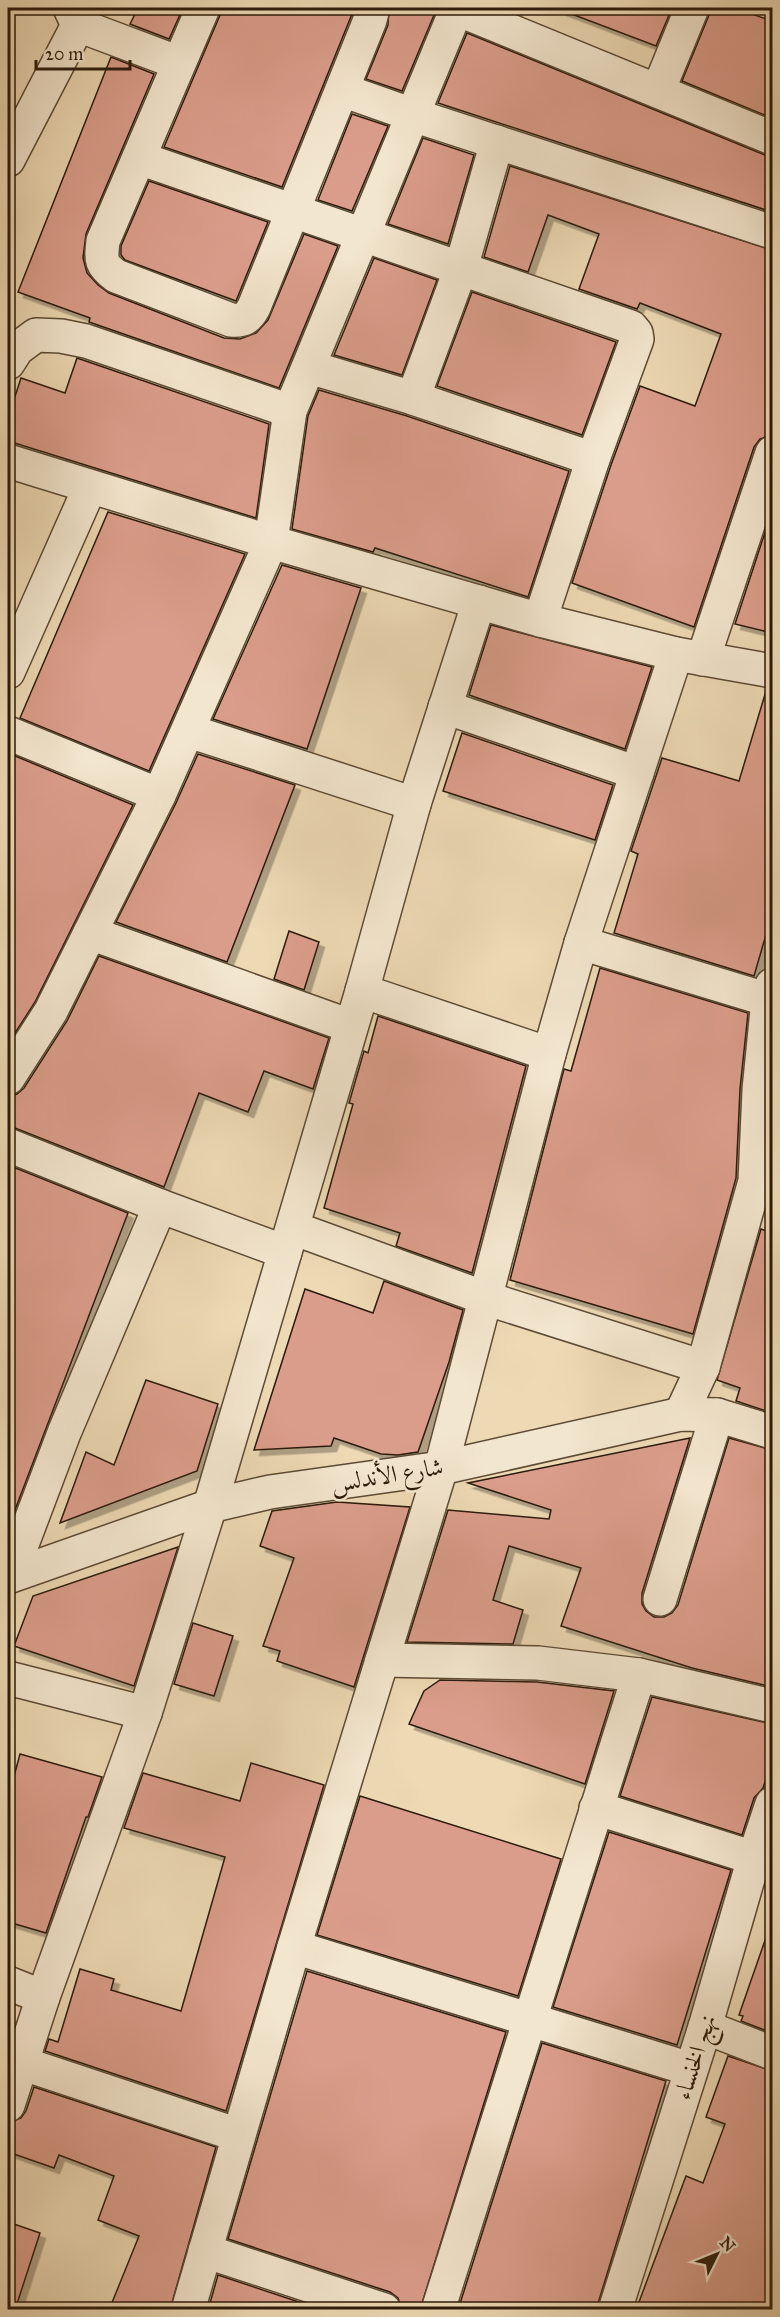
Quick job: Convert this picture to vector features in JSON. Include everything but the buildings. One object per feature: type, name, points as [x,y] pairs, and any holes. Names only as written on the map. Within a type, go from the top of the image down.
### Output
[{"type":"street","points":[[203,8],[103,242],[101,258],[106,269],[116,276],[231,320],[241,321],[248,318],[294,211],[370,20],[372,12],[370,8]]},
{"type":"street","points":[[8,1078],[51,1011],[159,795],[271,542],[290,411],[457,8],[772,138]]},
{"type":"street","points":[[658,91],[692,8]]},
{"type":"street","points":[[8,160],[74,16],[179,63]]},
{"type":"street","points":[[342,90],[772,232]]},
{"type":"street","points":[[413,398],[461,268],[497,142]]},
{"type":"street","points":[[139,158],[631,327],[637,339],[593,459],[540,620]]},
{"type":"street","points":[[8,363],[17,349],[36,335],[61,336],[86,341],[290,411]]},
{"type":"street","points":[[309,367],[413,398],[593,459]]},
{"type":"street","points":[[188,2310],[294,1947],[441,1468],[580,943],[637,773],[689,656],[772,453]]},
{"type":"street","points":[[8,461],[271,542],[540,620],[689,656],[772,671]]},
{"type":"street","points":[[8,672],[90,487]]},
{"type":"street","points":[[8,2105],[43,1997],[145,1713],[210,1506],[362,991],[414,804],[479,602]]},
{"type":"street","points":[[445,707],[637,773]]},
{"type":"street","points":[[189,731],[414,804]]},
{"type":"street","points":[[8,733],[159,795]]},
{"type":"street","points":[[90,933],[350,1026]]},
{"type":"street","points":[[580,943],[771,995],[759,1090],[764,1184],[703,1367],[681,1414]]},
{"type":"street","points":[[362,991],[549,1054]]},
{"type":"street","points":[[8,1145],[160,1206],[289,1240],[485,1298],[703,1367]]},
{"type":"street","points":[[9,1576],[64,1433],[160,1206]]},
{"type":"street","name":"شارع الأندلس","points":[[9,1576],[210,1506],[270,1492],[441,1468],[681,1414],[717,1415],[772,1432]]},
{"type":"street","points":[[660,1599],[717,1415]]},
{"type":"street","points":[[382,1660],[538,1663],[639,1675],[772,1706]]},
{"type":"street","points":[[438,2310],[639,1675]]},
{"type":"street","points":[[8,1678],[145,1713]]},
{"type":"street","name":"نهج الخنساء","points":[[615,2310],[705,2027],[772,1804]]},
{"type":"street","points":[[596,1808],[754,1858]]},
{"type":"street","points":[[294,1947],[690,2069]]},
{"type":"street","points":[[8,1983],[43,1997]]},
{"type":"street","points":[[705,2027],[772,2053]]},
{"type":"street","points":[[21,2063],[238,2135]]},
{"type":"street","points":[[205,2251],[384,2310]]}]
